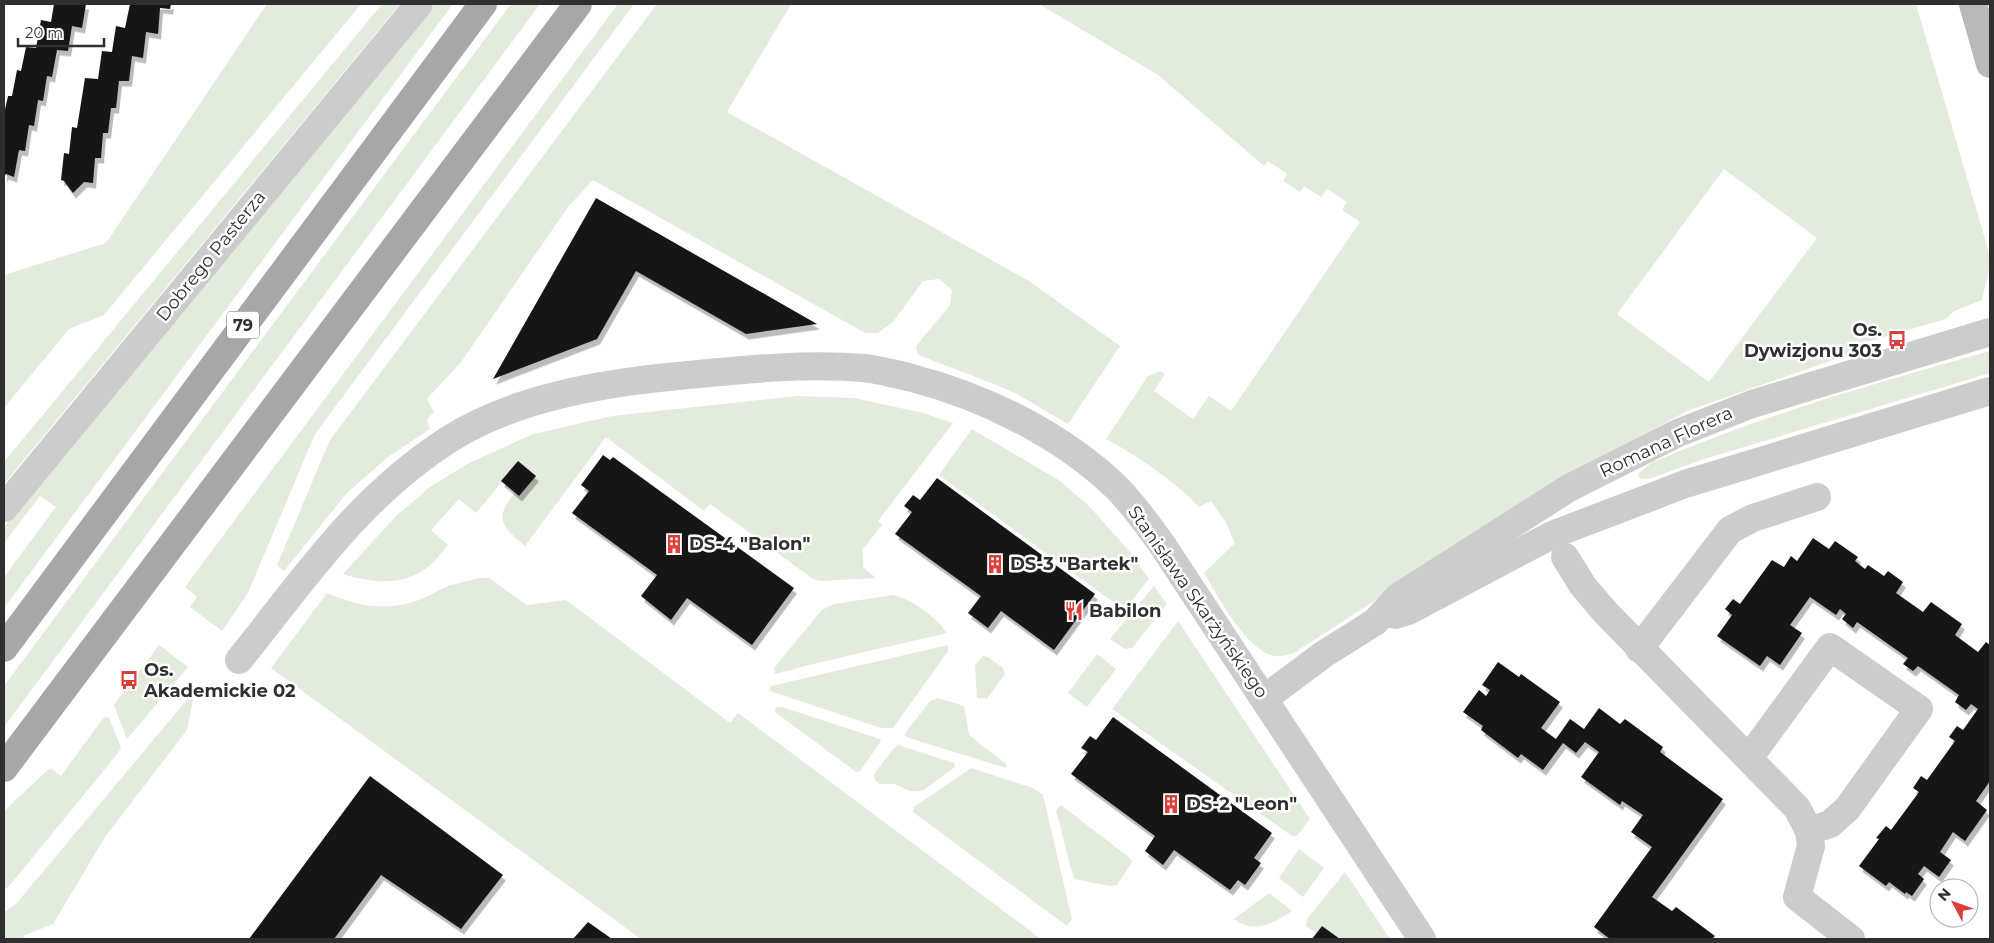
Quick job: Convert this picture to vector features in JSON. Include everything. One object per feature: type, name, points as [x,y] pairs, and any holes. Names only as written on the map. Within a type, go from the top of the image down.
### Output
[{"type":"main road","name":"79","points":[[4,648],[483,4]]},
{"type":"main road","points":[[4,768],[578,4]]},
{"type":"main road","points":[[1972,4],[1990,64]]},
{"type":"street","name":"Dobrego Pasterza","points":[[4,508],[419,4]]},
{"type":"street","name":"Romana Florera","points":[[1375,622],[1398,597],[1569,488],[1678,433],[1752,404],[1990,332]]},
{"type":"street","name":"Stanisława Skarżyńskiego","points":[[239,660],[349,522],[381,490],[451,438],[479,423],[511,410],[551,398],[638,380],[792,365],[867,368],[940,386],[1008,414],[1048,437],[1092,467],[1117,489],[1140,514],[1265,698],[1422,939]]},
{"type":"street","name":"Romana Florera","points":[[1265,698],[1324,654],[1375,622],[1408,612],[1552,535],[1685,484],[1990,392]]},
{"type":"street","points":[[1639,649],[1730,530],[1753,518],[1817,497]]},
{"type":"street","points":[[1565,557],[1583,586],[1639,649],[1797,808],[1810,831],[1811,846],[1798,897],[1851,939]]},
{"type":"street","points":[[1748,758],[1830,647],[1919,709],[1847,809],[1830,824],[1810,831]]},
{"type":"shaded area","points":[[267,4],[361,4],[104,315],[69,329],[4,408],[4,275],[106,243]]},
{"type":"shaded area","points":[[382,4],[400,4],[4,484],[4,462]]},
{"type":"shaded area","points":[[435,4],[453,4],[4,608],[4,577],[56,507],[40,496],[4,543],[4,527]]},
{"type":"shaded area","points":[[511,4],[540,4],[4,727],[4,686]]},
{"type":"shaded area","points":[[618,4],[634,4],[315,434],[248,593],[222,631],[190,607],[197,597],[185,587]]},
{"type":"shaded area","points":[[657,4],[791,4],[727,112],[1029,281],[1120,346],[1068,424],[1017,394],[918,355],[916,346],[950,305],[952,290],[939,279],[923,281],[893,322],[878,333],[865,333],[593,180],[568,207],[461,362],[427,399],[434,412],[427,419],[430,429],[388,457],[347,493],[284,571],[277,565],[330,440]]},
{"type":"shaded area","points":[[1039,4],[1916,4],[1990,256],[1990,266],[1982,300],[1954,311],[1946,319],[1863,343],[1859,351],[1687,411],[1556,483],[1294,653],[1275,656],[1264,652],[1244,634],[1225,608],[1204,573],[1235,543],[1225,521],[1211,501],[1199,507],[1191,498],[1156,470],[1106,439],[1148,376],[1160,371],[1165,374],[1154,391],[1193,419],[1209,396],[1231,411],[1360,222],[1342,210],[1347,202],[1327,189],[1321,197],[1304,186],[1300,192],[1283,181],[1287,174],[1268,161],[1264,166],[1158,75]],"holes":[[[1724,169],[1817,238],[1709,382],[1617,314]]]},
{"type":"shaded area","points":[[1990,351],[1990,373],[1701,460],[1652,478],[1639,478],[1638,474],[1651,463],[1734,430],[1861,388]]},
{"type":"shaded area","points":[[797,396],[854,398],[923,413],[953,423],[878,521],[882,525],[863,549],[863,567],[876,578],[821,581],[813,579],[710,504],[704,511],[606,437],[525,546],[511,533],[503,522],[504,509],[515,493],[502,482],[476,513],[459,499],[431,530],[448,545],[432,564],[420,573],[399,580],[388,581],[365,580],[343,574],[396,516],[430,487],[469,463],[533,434],[612,416]]},
{"type":"shaded area","points":[[972,429],[1060,481],[1090,507],[1129,551],[1149,579],[1124,610],[939,475]]},
{"type":"shaded area","points":[[478,578],[489,578],[527,605],[566,600],[730,723],[738,713],[1041,939],[641,939],[271,668],[327,593],[365,605],[396,606],[412,603],[448,586]]},
{"type":"shaded area","points":[[1154,586],[1167,604],[1132,648],[1125,649],[1110,639]]},
{"type":"shaded area","points":[[893,595],[901,597],[923,610],[947,633],[775,674],[774,668],[822,610],[834,604]]},
{"type":"shaded area","points":[[1178,621],[1310,819],[1297,836],[1292,836],[1112,709]]},
{"type":"shaded area","points":[[159,645],[188,667],[127,739],[114,705]]},
{"type":"shaded area","points":[[948,645],[948,651],[893,728],[881,728],[770,691],[771,686]]},
{"type":"shaded area","points":[[1097,654],[1116,669],[1087,707],[1068,693]]},
{"type":"shaded area","points":[[983,656],[988,657],[1003,668],[1005,674],[987,699],[977,698],[975,665]]},
{"type":"shaded area","points":[[195,690],[187,730],[105,837],[53,924],[25,935],[22,939],[4,939],[4,912],[16,904]]},
{"type":"shaded area","points":[[938,698],[964,706],[969,735],[1007,765],[1006,768],[904,735],[930,701]]},
{"type":"shaded area","points":[[776,707],[782,707],[880,739],[881,741],[860,771],[856,772],[775,712]]},
{"type":"shaded area","points":[[104,717],[109,718],[121,747],[118,753],[4,890],[4,811],[50,768],[61,776]]},
{"type":"shaded area","points":[[898,745],[954,763],[955,767],[922,791],[910,791],[895,784],[879,784],[875,780],[874,774]]},
{"type":"shaded area","points":[[971,768],[1033,788],[1043,795],[1072,919],[1067,926],[913,812],[914,807]]},
{"type":"shaded area","points":[[1061,805],[1130,858],[1132,862],[1117,885],[1109,886],[1075,879],[1056,810]]},
{"type":"shaded area","points":[[1299,849],[1324,868],[1303,897],[1279,878]]},
{"type":"shaded area","points":[[1345,872],[1390,939],[1340,939],[1322,926],[1316,933],[1306,926],[1307,919]]},
{"type":"shaded area","points":[[1269,893],[1292,911],[1278,920],[1263,926],[1249,926],[1234,919]]},
{"type":"building","points":[[54,4],[86,4],[82,28],[72,26],[68,51],[57,50],[52,77],[47,76],[43,101],[38,100],[34,126],[29,125],[25,151],[19,150],[14,177],[6,174],[4,177],[4,114],[8,96],[12,96],[17,70],[21,71],[26,47],[36,48],[41,20],[51,22]]},
{"type":"building","points":[[130,4],[171,4],[170,9],[160,8],[158,34],[146,32],[143,58],[132,56],[129,81],[119,81],[116,108],[111,108],[108,133],[103,133],[101,158],[95,158],[93,183],[84,182],[73,193],[64,181],[61,180],[64,153],[69,154],[72,127],[77,128],[85,78],[98,79],[102,51],[112,52],[116,26],[125,28]]},
{"type":"building","points":[[596,198],[817,324],[746,334],[636,271],[597,339],[493,379]]},
{"type":"building","name":"DS-4 \"Balon\"","points":[[603,455],[610,460],[613,457],[794,588],[752,645],[687,598],[671,620],[641,596],[657,575],[572,513],[589,491],[581,485]]},
{"type":"building","points":[[518,461],[536,476],[519,496],[501,481]]},
{"type":"building","name":"DS-3 \"Bartek\"","points":[[937,478],[1095,594],[1054,650],[1001,611],[988,628],[968,613],[981,596],[895,534],[912,512],[904,506],[913,495],[920,500]]},
{"type":"building","points":[[1813,538],[1829,549],[1835,541],[1858,557],[1855,561],[1865,569],[1868,565],[1884,576],[1888,571],[1903,582],[1896,593],[1923,612],[1931,602],[1962,624],[1955,635],[1978,652],[1986,642],[1990,645],[1990,781],[1976,801],[1987,810],[1965,841],[1953,832],[1940,852],[1951,860],[1939,877],[1924,866],[1918,874],[1924,879],[1912,896],[1906,892],[1905,894],[1889,882],[1886,886],[1859,866],[1879,839],[1876,838],[1886,826],[1891,830],[1919,792],[1913,788],[1921,776],[1927,780],[1955,741],[1949,737],[1957,726],[1963,730],[1978,709],[1971,704],[1966,710],[1955,702],[1959,695],[1918,666],[1913,671],[1903,664],[1908,658],[1857,622],[1853,628],[1842,619],[1846,614],[1840,609],[1836,615],[1810,597],[1790,625],[1802,633],[1780,665],[1767,656],[1760,666],[1717,636],[1732,615],[1725,609],[1733,599],[1740,604],[1772,560],[1784,567],[1791,556],[1797,561]]},
{"type":"building","points":[[1498,662],[1519,677],[1521,674],[1560,702],[1541,728],[1556,739],[1570,719],[1584,729],[1599,708],[1620,724],[1625,719],[1663,747],[1660,752],[1723,799],[1652,897],[1672,911],[1676,907],[1715,936],[1712,939],[1610,939],[1594,927],[1652,847],[1631,832],[1643,815],[1622,801],[1620,805],[1581,777],[1599,752],[1585,742],[1576,753],[1563,743],[1543,770],[1521,754],[1518,758],[1481,730],[1483,726],[1463,712],[1479,690],[1486,696],[1490,690],[1482,685]]},
{"type":"building","name":"DS-2 \"Leon\"","points":[[1113,717],[1272,833],[1254,858],[1261,863],[1245,885],[1238,880],[1230,890],[1174,850],[1163,865],[1145,851],[1155,836],[1071,774],[1088,752],[1081,748],[1090,736],[1096,740]]},
{"type":"building","points":[[370,776],[503,875],[461,929],[381,875],[334,939],[249,939]]},
{"type":"building","points":[[588,922],[612,939],[573,939]]},
{"type":"building","points":[[1322,926],[1340,939],[1312,939]]},
{"type":"place","name":"Os. Dywizjonu 303","points":[[1897,340]]},
{"type":"place","name":"DS-4 \"Balon\"","points":[[674,544]]},
{"type":"place","name":"DS-3 \"Bartek\"","points":[[995,564]]},
{"type":"place","name":"Babilon","points":[[1074,611]]},
{"type":"place","name":"Os. Akademickie 02","points":[[129,680]]},
{"type":"place","name":"DS-2 \"Leon\"","points":[[1171,804]]}]
